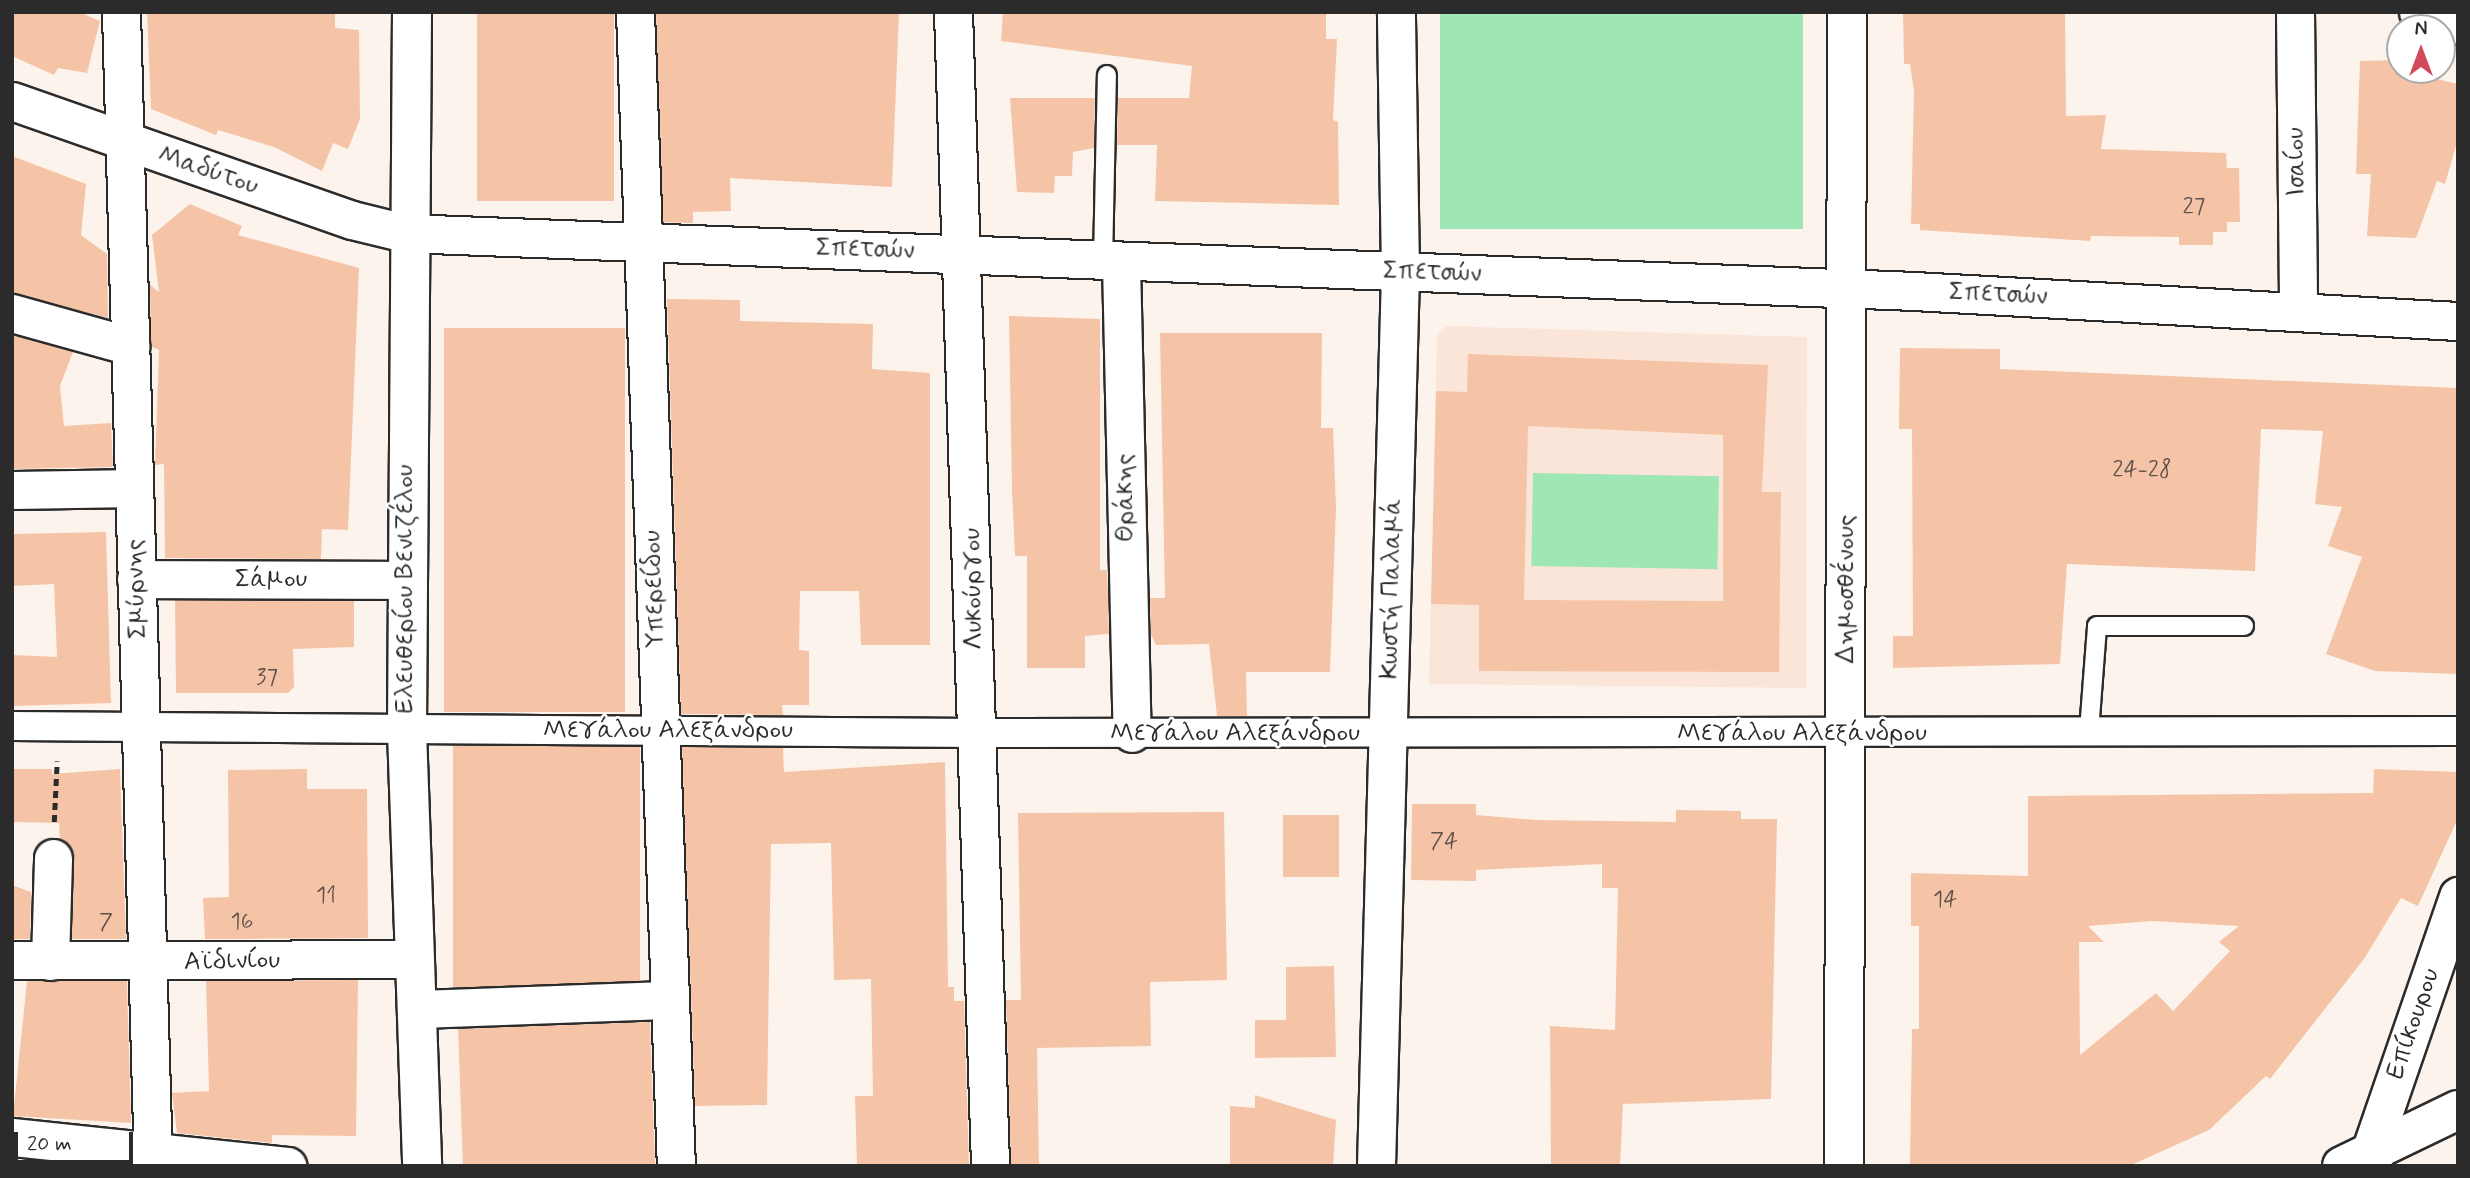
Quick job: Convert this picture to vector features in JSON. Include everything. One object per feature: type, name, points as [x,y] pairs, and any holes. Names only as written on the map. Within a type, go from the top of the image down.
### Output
[{"type":"street","name":"Σμύρνης","points":[[121,12],[153,1159]]},
{"type":"street","name":"Ελευθερίου Βενιζέλου","points":[[412,12],[405,233],[405,580],[407,731],[422,1166]]},
{"type":"street","name":"Υπερείδου","points":[[635,12],[641,241],[676,1166]]},
{"type":"street","name":"Λυκούργου","points":[[953,12],[963,254],[990,1166]]},
{"type":"street","name":"Κωστή Παλαμά","points":[[1376,1166],[1400,272],[1396,12]]},
{"type":"street","name":"Δημοσθένους","points":[[1844,1166],[1849,289],[1847,12]]},
{"type":"street","name":"Ισαίου","points":[[2295,12],[2298,312]]},
{"type":"street","points":[[2418,12],[2458,25]]},
{"type":"street","name":"Μαδύτου","points":[[12,102],[124,142],[405,233]]},
{"type":"street","name":"Σπετσών","points":[[405,233],[1849,289],[2458,320]]},
{"type":"street","name":"Θράκης","points":[[1112,262],[1132,733]]},
{"type":"street","points":[[12,313],[130,346]]},
{"type":"street","points":[[12,491],[134,488]]},
{"type":"street","name":"Σάμου","points":[[136,579],[405,580]]},
{"type":"street","name":"Μεγάλου Αλεξάνδρου","points":[[12,726],[407,731],[1846,735],[2090,731],[2458,731]]},
{"type":"street","points":[[50,961],[53,858]]},
{"type":"street","name":"Επίκουρου","points":[[2361,1161],[2458,896]]},
{"type":"street","name":"Αϊδινίου","points":[[12,960],[147,964],[415,959]]},
{"type":"street","points":[[418,1009],[668,1000]]},
{"type":"street","points":[[2361,1161],[2458,1110]]},
{"type":"street","points":[[12,1137],[153,1159],[287,1166]]},
{"type":"lane","points":[[1107,75],[1112,262]]},
{"type":"lane","points":[[2090,731],[2097,626],[2244,626]]},
{"type":"path","points":[[53,858],[58,727]]},
{"type":"shaded area","points":[[1447,326],[1807,337],[1806,688],[1429,684],[1437,335]]},
{"type":"green space","points":[[1440,12],[1803,12],[1803,229],[1440,229]]},
{"type":"green space","points":[[1533,473],[1719,476],[1717,569],[1531,566]]},
{"type":"building","points":[[12,12],[79,12],[100,21],[87,73],[58,68],[54,75],[12,56]]},
{"type":"building","points":[[147,12],[335,12],[335,28],[359,30],[360,119],[348,149],[333,143],[322,171],[274,147],[218,130],[216,135],[151,109]]},
{"type":"building","points":[[477,12],[614,12],[614,201],[477,201]]},
{"type":"building","points":[[656,12],[899,12],[892,187],[730,178],[731,211],[693,212],[693,223],[663,222]]},
{"type":"building","points":[[1003,12],[1326,12],[1326,39],[1337,39],[1333,120],[1338,122],[1339,205],[1155,201],[1157,145],[1117,145],[1118,98],[1189,98],[1192,66],[1001,41]]},
{"type":"building","points":[[1903,12],[2065,12],[2066,116],[2106,115],[2101,149],[2226,153],[2227,168],[2239,168],[2240,222],[2227,222],[2227,232],[2213,232],[2213,245],[2179,245],[2179,237],[2091,236],[2090,241],[1920,230],[1920,224],[1911,224],[1914,91],[1910,64],[1904,64]]},
{"type":"building","points":[[2386,60],[2386,84],[2458,84],[2458,139],[2445,184],[2437,181],[2416,238],[2367,236],[2371,174],[2356,174],[2360,61]]},
{"type":"building","points":[[1010,98],[1095,98],[1094,148],[1073,152],[1072,176],[1055,176],[1054,193],[1017,192]]},
{"type":"building","points":[[12,156],[86,184],[81,235],[107,254],[108,318],[12,293]]},
{"type":"building","points":[[190,204],[242,226],[238,235],[359,268],[348,530],[322,529],[321,559],[165,558],[164,464],[155,465],[159,350],[151,346],[150,285],[159,292],[152,235]]},
{"type":"building","points":[[667,299],[740,300],[740,321],[873,324],[872,369],[930,373],[930,645],[861,645],[859,591],[800,591],[799,650],[809,651],[809,705],[782,705],[783,715],[681,714]]},
{"type":"building","points":[[1009,316],[1100,319],[1100,570],[1107,570],[1109,634],[1085,636],[1085,668],[1027,668],[1027,556],[1015,556]]},
{"type":"building","points":[[444,328],[625,328],[625,712],[444,712]]},
{"type":"building","points":[[1160,333],[1322,333],[1321,428],[1333,428],[1336,508],[1330,672],[1246,672],[1247,716],[1217,716],[1209,644],[1156,645],[1151,634],[1150,598],[1165,598]]},
{"type":"building","points":[[12,335],[73,352],[60,386],[64,426],[111,423],[113,467],[12,469]]},
{"type":"building","points":[[1900,348],[2000,349],[2000,369],[2458,388],[2458,674],[2375,671],[2326,654],[2362,557],[2328,546],[2342,507],[2315,504],[2323,431],[2261,429],[2255,571],[2067,564],[2060,664],[1893,668],[1893,636],[1913,636],[1912,429],[1899,429]]},
{"type":"building","points":[[1468,354],[1768,365],[1762,492],[1781,492],[1779,672],[1479,671],[1479,605],[1431,604],[1436,391],[1467,392]],"holes":[[[1528,426],[1723,435],[1723,601],[1524,600]]]},
{"type":"building","points":[[106,532],[111,703],[12,706],[12,655],[57,657],[54,584],[12,586],[12,534]]},
{"type":"building","points":[[175,600],[354,601],[354,647],[293,649],[294,687],[288,693],[176,693]]},
{"type":"building","points":[[453,746],[640,746],[640,987],[453,987]]},
{"type":"building","points":[[682,747],[783,748],[784,772],[945,762],[948,987],[954,987],[954,1001],[964,1001],[969,1166],[857,1166],[855,1096],[873,1096],[871,979],[834,980],[831,843],[771,844],[767,1105],[695,1106]]},
{"type":"building","points":[[12,769],[52,769],[52,774],[120,769],[126,939],[72,939],[72,849],[60,839],[59,823],[12,822]]},
{"type":"building","points":[[307,769],[307,789],[367,789],[368,938],[205,939],[203,898],[229,897],[228,770]]},
{"type":"building","points":[[2374,769],[2458,772],[2458,818],[2418,906],[2401,898],[2364,959],[2270,1079],[2266,1076],[2209,1130],[2129,1166],[1910,1166],[1912,1029],[1919,1029],[1919,926],[1911,926],[1911,873],[2028,876],[2028,796],[2373,793]],"holes":[[[2152,921],[2239,926],[2219,942],[2230,951],[2173,1011],[2156,993],[2080,1055],[2079,942],[2104,942],[2088,926]]]},
{"type":"building","points":[[1412,804],[1476,804],[1476,815],[1536,820],[1676,822],[1676,810],[1741,811],[1741,819],[1777,819],[1771,1099],[1623,1104],[1620,1166],[1551,1166],[1550,1026],[1615,1030],[1618,888],[1602,888],[1602,864],[1476,870],[1476,881],[1411,880]]},
{"type":"building","points":[[1224,812],[1227,980],[1150,982],[1151,1046],[1037,1048],[1039,1166],[1011,1166],[1006,1000],[1021,1000],[1018,813]]},
{"type":"building","points":[[1283,815],[1339,815],[1339,877],[1283,877]]},
{"type":"building","points":[[12,885],[31,892],[30,939],[12,939]]},
{"type":"building","points":[[1334,966],[1336,1057],[1255,1058],[1255,1020],[1286,1020],[1286,967]]},
{"type":"building","points":[[358,980],[356,1136],[272,1135],[272,1143],[177,1133],[172,1093],[209,1091],[206,981]]},
{"type":"building","points":[[27,981],[127,981],[131,1123],[13,1116]]},
{"type":"building","points":[[650,1022],[655,1166],[463,1166],[458,1029]]},
{"type":"building","points":[[1255,1095],[1336,1120],[1333,1166],[1230,1166],[1230,1106],[1255,1108]]}]
